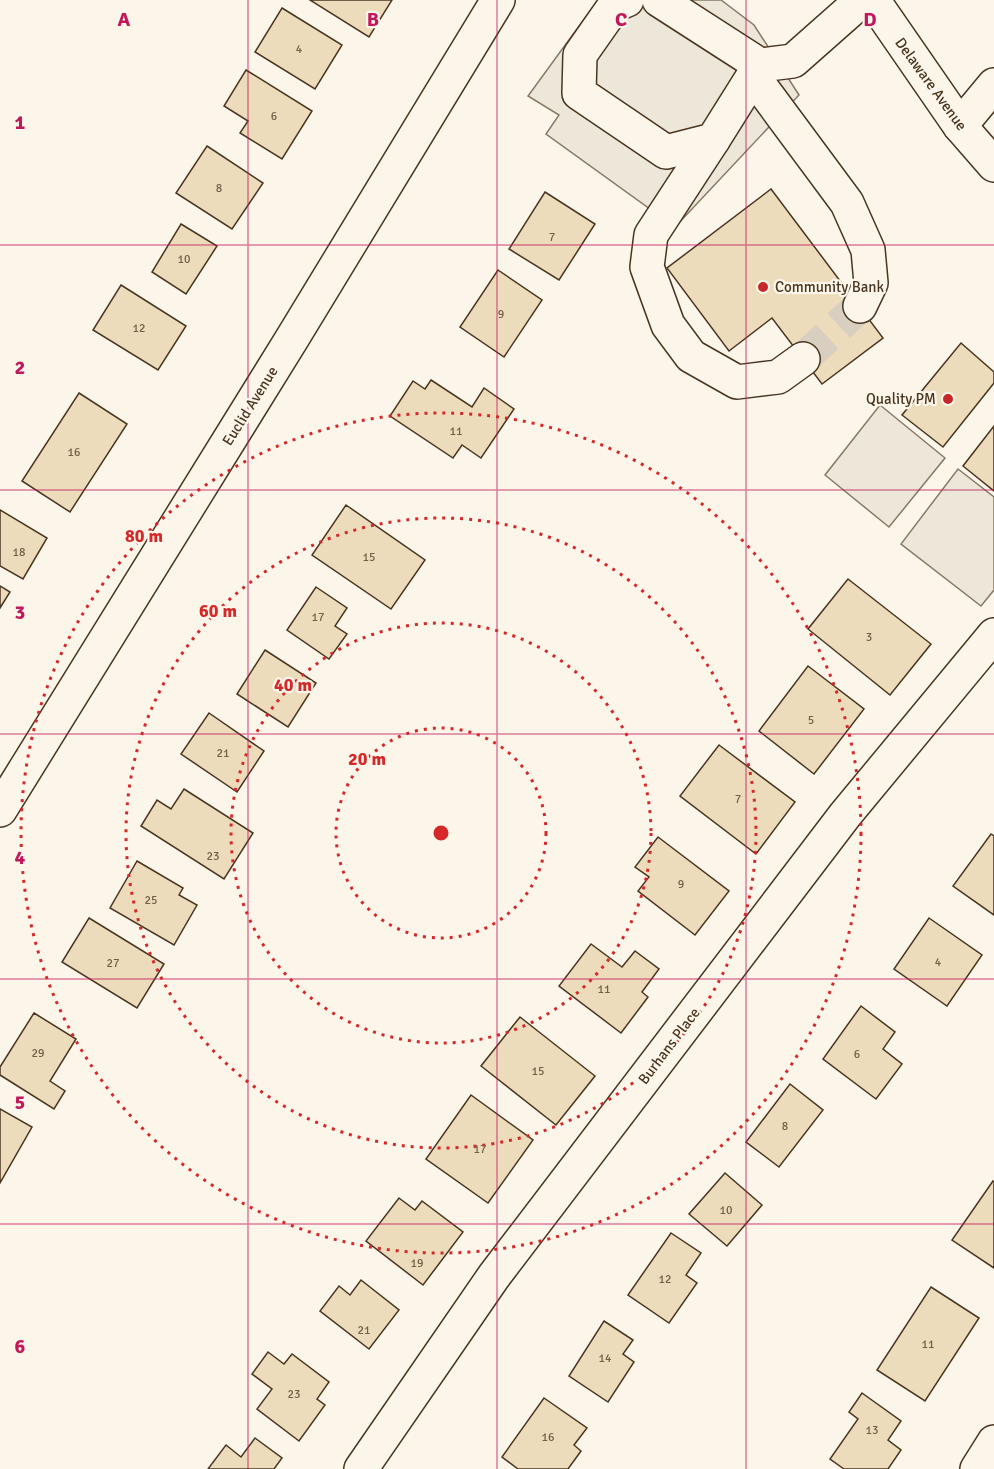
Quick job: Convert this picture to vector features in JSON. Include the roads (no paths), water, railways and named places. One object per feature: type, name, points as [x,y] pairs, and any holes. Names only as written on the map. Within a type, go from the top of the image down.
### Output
[{"type":"street","name":"Euclid Avenue","points":[[0,810],[287,347],[498,0]]},
{"type":"street","points":[[627,0],[615,5],[580,55],[579,93],[666,152],[713,140]]},
{"type":"street","points":[[659,0],[757,70],[847,204],[868,250],[871,283],[860,306]]},
{"type":"street","points":[[803,359],[778,377],[737,382],[691,356],[668,325],[647,267],[651,235],[757,70],[793,61],[862,0]]},
{"type":"street","name":"Delaware Avenue","points":[[873,0],[960,126],[994,165]]},
{"type":"street","points":[[960,126],[994,85]]},
{"type":"street","name":"Burhans Place","points":[[361,1469],[494,1276],[845,815],[994,635]]},
{"type":"street","points":[[977,1469],[994,1442]]},
{"type":"tunnel","points":[[803,359],[860,306]]},
{"type":"place","name":"Community Bank","points":[[763,287]]},
{"type":"place","name":"Quality PM","points":[[948,399]]}]
